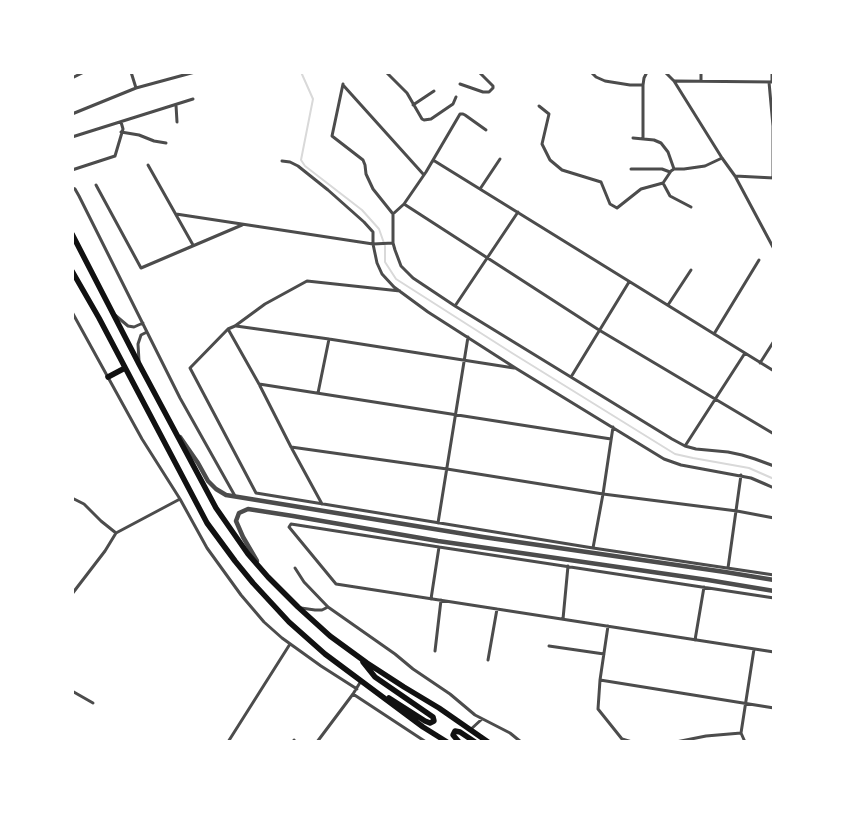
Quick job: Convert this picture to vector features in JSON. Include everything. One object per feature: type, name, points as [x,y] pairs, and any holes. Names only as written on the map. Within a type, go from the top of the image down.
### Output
[{"type":"highway","points":[[72,234],[216,508],[248,554],[268,577],[330,636],[488,742]]},
{"type":"highway","points":[[72,271],[206,523],[229,554],[289,622],[325,654],[423,727],[447,742]]},
{"type":"highway","points":[[108,378],[125,368]]},
{"type":"highway","points":[[356,655],[375,677],[434,718],[434,721],[430,723],[425,721],[362,682]]},
{"type":"highway","points":[[459,742],[453,735],[455,731],[460,732],[475,742]]},
{"type":"street","points":[[72,78],[84,72]]},
{"type":"street","points":[[131,72],[136,88]]},
{"type":"street","points":[[72,114],[136,88],[194,72]]},
{"type":"street","points":[[386,72],[407,93],[422,119],[431,119],[454,104],[456,97]]},
{"type":"street","points":[[460,84],[483,92],[489,92],[493,88],[492,86],[479,72]]},
{"type":"street","points":[[591,72],[596,77],[606,81],[643,85]]},
{"type":"street","points":[[643,139],[643,85],[647,72]]},
{"type":"street","points":[[665,72],[674,81],[735,176],[774,249]]},
{"type":"street","points":[[701,72],[701,81]]},
{"type":"street","points":[[735,176],[773,178],[772,72]]},
{"type":"street","points":[[674,81],[772,82]]},
{"type":"street","points":[[424,175],[343,84],[332,136],[363,160],[366,174],[373,188],[393,214],[392,244],[405,271],[455,306],[685,446],[742,455],[774,466]]},
{"type":"street","points":[[414,105],[434,91]]},
{"type":"street","points":[[72,138],[193,99]]},
{"type":"street","points":[[176,105],[177,122]]},
{"type":"street","points":[[539,106],[550,114],[542,144],[550,160],[562,170],[601,182],[610,204],[617,208],[641,189],[663,183],[674,169],[705,166],[722,158]]},
{"type":"street","points":[[393,214],[404,204],[424,175],[460,114],[463,114],[486,130]]},
{"type":"street","points":[[72,170],[113,158],[122,132],[121,122]]},
{"type":"street","points":[[122,132],[166,143]]},
{"type":"street","points":[[633,138],[654,140],[664,145],[674,169]]},
{"type":"street","points":[[480,189],[500,159]]},
{"type":"street","points":[[433,160],[774,371]]},
{"type":"street","points":[[282,161],[298,166],[364,222],[373,232],[373,244],[378,269],[387,281],[428,312],[517,369],[672,462],[694,468],[741,475],[774,488]]},
{"type":"street","points":[[148,164],[193,246]]},
{"type":"street","points":[[631,169],[662,169],[670,172]]},
{"type":"street","points":[[663,183],[670,196],[691,207]]},
{"type":"street","points":[[96,184],[142,268],[244,225]]},
{"type":"street","points":[[72,188],[75,189],[79,196],[180,398],[236,497]]},
{"type":"street","points":[[404,204],[599,330],[774,434]]},
{"type":"street","points":[[455,306],[518,212]]},
{"type":"street","points":[[176,214],[373,244],[392,244]]},
{"type":"street","points":[[714,334],[759,260]]},
{"type":"street","points":[[668,305],[691,270]]},
{"type":"street","points":[[400,291],[307,281],[265,304],[228,329],[190,368],[256,493],[593,548],[774,580]]},
{"type":"street","points":[[571,377],[630,282]]},
{"type":"street","points":[[72,312],[142,439],[180,499],[207,548],[241,594],[264,622],[290,644],[356,689]]},
{"type":"street","points":[[113,313],[128,326],[134,327],[143,323]]},
{"type":"street","points":[[235,326],[517,369]]},
{"type":"street","points":[[228,329],[322,504]]},
{"type":"street","points":[[139,364],[138,344],[141,335],[147,332]]},
{"type":"street","points":[[438,523],[468,337]]},
{"type":"street","points":[[318,393],[329,339]]},
{"type":"street","points":[[760,363],[774,341]]},
{"type":"street","points":[[685,446],[745,353]]},
{"type":"street","points":[[259,384],[611,439]]},
{"type":"street","points":[[172,425],[208,481],[226,495],[483,537],[774,575]]},
{"type":"street","points":[[593,548],[604,494],[613,427]]},
{"type":"street","points":[[291,447],[604,494],[737,511],[774,518]]},
{"type":"street","points":[[728,568],[741,475]]},
{"type":"street","points":[[72,498],[84,504],[100,521],[116,533]]},
{"type":"street","points":[[72,594],[105,551],[116,533],[180,499]]},
{"type":"street","points":[[286,505],[290,515]]},
{"type":"street","points":[[268,577],[243,537],[236,521],[239,513],[248,509],[481,547],[665,573],[774,591]]},
{"type":"street","points":[[401,517],[401,524]]},
{"type":"street","points":[[774,598],[291,524],[288,527],[336,584],[774,652]]},
{"type":"street","points":[[399,541],[400,534]]},
{"type":"street","points":[[481,547],[483,537]]},
{"type":"street","points":[[431,599],[439,547]]},
{"type":"street","points":[[564,619],[568,566]]},
{"type":"street","points":[[295,568],[314,594],[328,607],[482,719],[510,733],[522,742]]},
{"type":"street","points":[[664,581],[665,573]]},
{"type":"street","points":[[695,640],[704,587]]},
{"type":"street","points":[[435,651],[441,600]]},
{"type":"street","points":[[298,607],[322,610],[328,607]]},
{"type":"street","points":[[488,660],[497,609]]},
{"type":"street","points":[[608,626],[598,709],[621,740],[632,742]]},
{"type":"street","points":[[228,742],[290,644]]},
{"type":"street","points":[[549,646],[604,654]]},
{"type":"street","points":[[745,742],[741,733],[754,649]]},
{"type":"street","points":[[600,680],[774,708]]},
{"type":"street","points":[[317,742],[362,682]]},
{"type":"street","points":[[72,691],[93,703]]},
{"type":"street","points":[[353,694],[426,742]]},
{"type":"street","points":[[470,730],[482,719]]},
{"type":"street","points":[[676,742],[706,736],[741,733]]},
{"type":"waterway","points":[[301,72],[313,99],[301,160],[305,166],[362,210],[379,229],[385,246],[385,262],[396,279],[675,454],[749,468],[774,479]]}]
